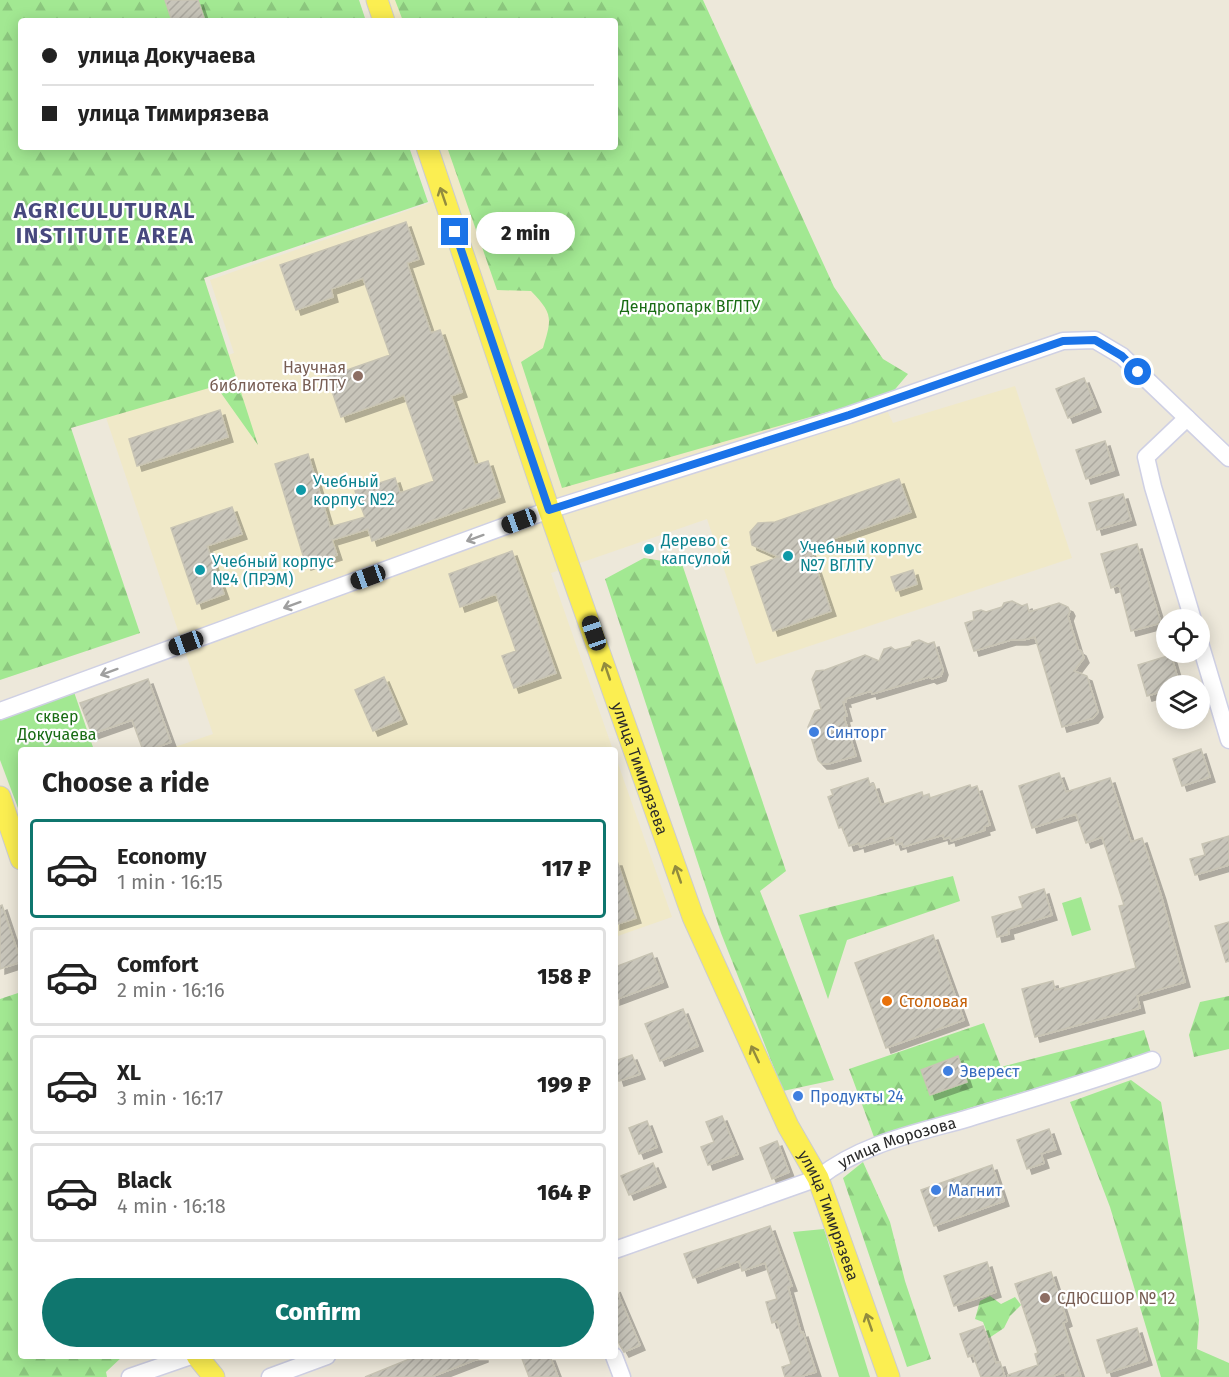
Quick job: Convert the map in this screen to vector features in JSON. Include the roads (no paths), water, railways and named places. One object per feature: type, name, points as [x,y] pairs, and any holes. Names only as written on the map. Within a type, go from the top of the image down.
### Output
[{"type":"main road","points":[[377,0],[383,18]]},
{"type":"main road","name":"улица Тимирязева","points":[[428,150],[549,510],[693,917],[788,1126],[818,1178],[889,1377]]},
{"type":"main road","points":[[0,797],[18,850]]},
{"type":"main road","points":[[199,1359],[214,1377]]},
{"type":"street","points":[[0,711],[549,510],[849,415],[1063,341],[1095,340],[1122,356],[1229,458]]},
{"type":"street","points":[[1187,418],[1146,457],[1190,609]]},
{"type":"street","points":[[1206,663],[1229,740]]},
{"type":"street","name":"улица Морозова","points":[[618,1249],[818,1178],[832,1167],[869,1147],[1030,1100],[1152,1060]]},
{"type":"street","points":[[130,1377],[182,1359]]},
{"type":"street","points":[[270,1377],[319,1359]]},
{"type":"street","points":[[615,1359],[622,1377]]},
{"type":"place","name":"Научная библиотека ВГЛТУ","points":[[358,376]]},
{"type":"place","name":"Учебный корпус №2","points":[[301,490]]},
{"type":"place","name":"Дерево с капсулой","points":[[649,549]]},
{"type":"place","name":"Учебный корпус №7 ВГЛТУ","points":[[788,556]]},
{"type":"place","name":"Учебный корпус №4 (ПРЭМ)","points":[[200,570]]},
{"type":"place","name":"Синторг","points":[[814,732]]},
{"type":"place","name":"Столовая","points":[[887,1001]]},
{"type":"place","name":"Эверест","points":[[948,1071]]},
{"type":"place","name":"Продукты 24","points":[[798,1096]]},
{"type":"place","name":"Магнит","points":[[936,1190]]},
{"type":"place","name":"СДЮСШОР № 12","points":[[1045,1298]]},
{"type":"district","name":"AGRICULUTURAL INSTITUTE AREA","points":[[105,222]]},
{"type":"park label","name":"Дендропарк ВГЛТУ","points":[[690,306]]},
{"type":"park label","name":"сквер Докучаева","points":[[57,725]]}]
